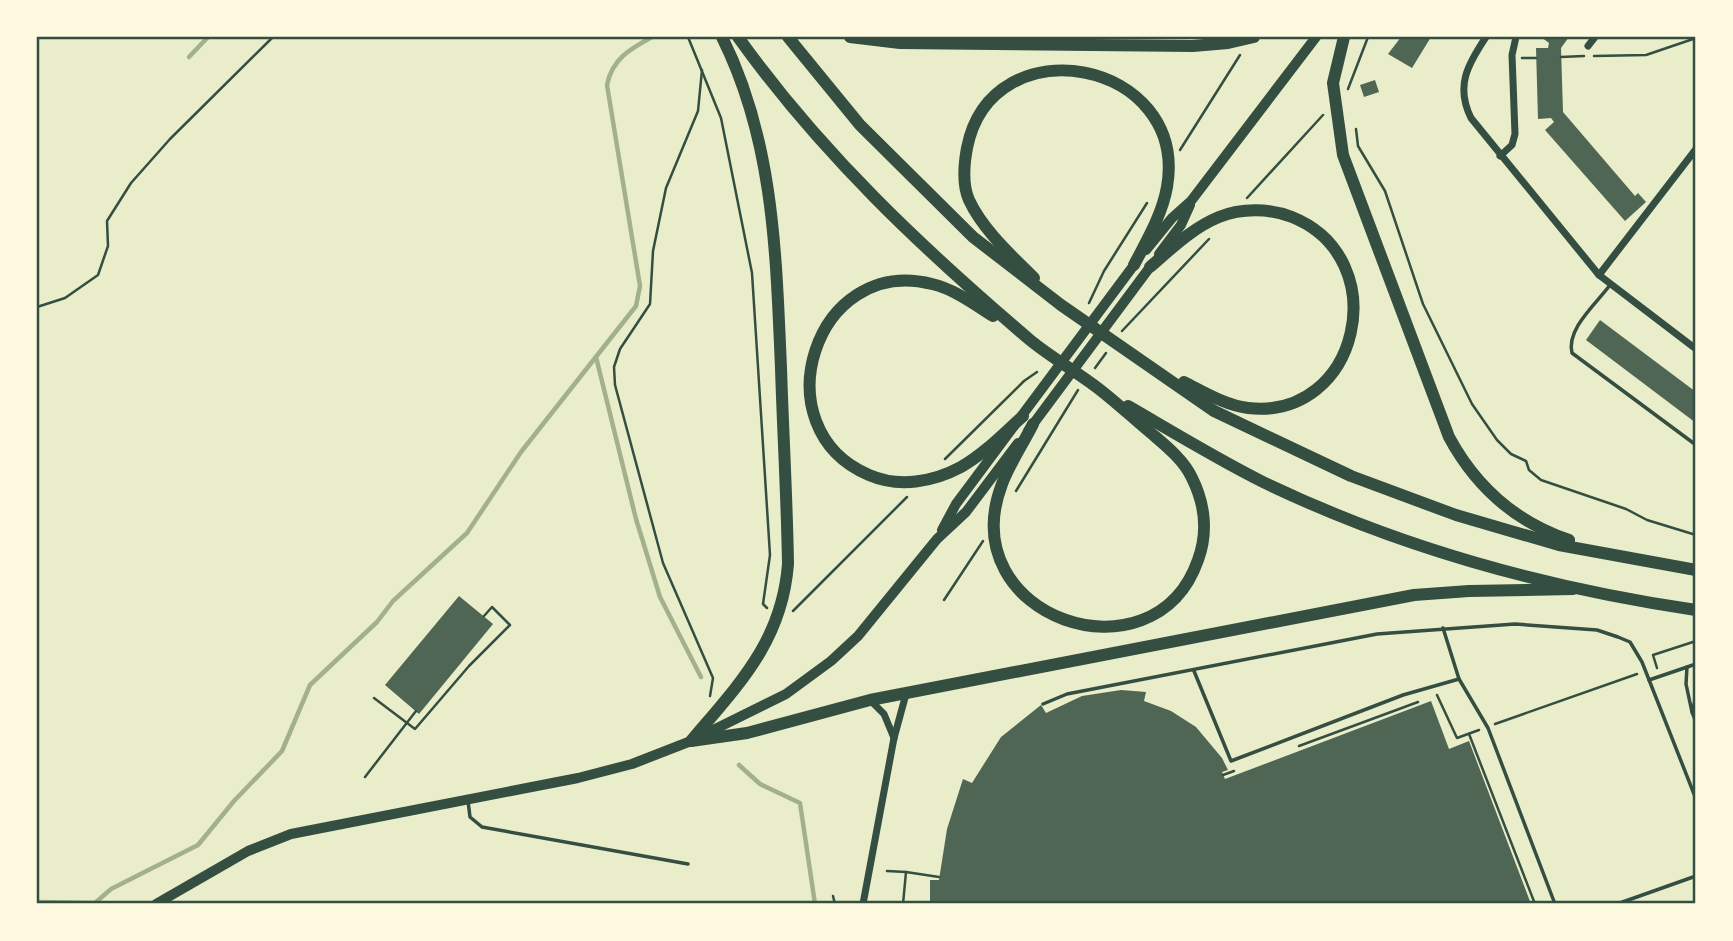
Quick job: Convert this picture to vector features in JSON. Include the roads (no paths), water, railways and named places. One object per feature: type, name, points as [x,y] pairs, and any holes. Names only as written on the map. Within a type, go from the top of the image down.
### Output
[{"type":"main road","points":[[691,741],[749,672],[771,636],[781,607],[788,564],[777,270],[771,198],[750,105],[722,37]]},
{"type":"main road","points":[[738,37],[802,121],[844,168],[941,262],[1034,343]]},
{"type":"main road","points":[[788,37],[860,125],[919,187],[987,249],[1061,305],[1214,411],[1351,476],[1412,500],[1520,535],[1696,570]]},
{"type":"main road","points":[[850,37],[900,43],[1193,46],[1250,42]]},
{"type":"main road","points":[[1344,37],[1333,83],[1343,155],[1449,438],[1474,477],[1512,511],[1546,532],[1612,555]]},
{"type":"main road","points":[[156,904],[168,901],[248,851],[291,834],[600,773],[691,741],[786,694],[831,661],[881,610],[937,539],[966,512],[1134,265],[1162,209],[1167,187],[1167,150],[1152,114],[1133,93],[1102,77],[1051,69],[1019,80],[991,101],[976,122],[965,158],[966,192],[1001,245],[1061,305]]},
{"type":"main road","points":[[1128,352],[1221,400],[1247,408],[1275,407],[1310,393],[1330,376],[1342,360],[1353,327],[1354,296],[1343,262],[1314,230],[1284,214],[1260,210],[1220,216],[1197,228],[1150,267],[1028,420],[980,455],[942,476],[912,482],[876,478],[846,461],[818,427],[811,403],[811,362],[822,332],[835,313],[867,290],[895,282],[919,281],[950,290],[1034,343],[1101,390],[1225,462],[1336,514],[1489,567],[1573,589],[1696,610]]},
{"type":"main road","points":[[1028,420],[995,508],[995,544],[1009,578],[1030,602],[1046,613],[1073,624],[1100,627],[1146,617],[1175,597],[1195,568],[1203,536],[1201,502],[1191,475],[1173,454],[1101,390]]},
{"type":"main road","points":[[691,741],[747,733],[870,700],[1414,595],[1469,590],[1573,589]]},
{"type":"street","points":[[1134,265],[1172,218],[1191,201],[1316,37]]},
{"type":"street","points":[[1486,37],[1467,67],[1463,93],[1471,118],[1599,275],[1696,349]]},
{"type":"street","points":[[1500,156],[1512,145],[1516,134],[1512,55],[1516,37]]},
{"type":"street","points":[[1588,46],[1595,37]]},
{"type":"street","points":[[1599,275],[1696,149]]},
{"type":"street","points":[[1150,267],[1181,225],[1191,201]]},
{"type":"street","points":[[863,904],[894,738],[906,694]]},
{"type":"street","points":[[870,700],[884,715],[894,738]]},
{"type":"lane","points":[[1611,285],[1574,331],[1569,342],[1572,353],[1696,445]]},
{"type":"lane","points":[[1044,704],[1067,694],[1230,665],[1377,634],[1526,624],[1597,630],[1630,642],[1646,671],[1696,799]]},
{"type":"lane","points":[[1443,628],[1459,679],[1488,727],[1555,904]]},
{"type":"lane","points":[[1649,680],[1696,664]]},
{"type":"lane","points":[[1687,667],[1686,684],[1696,722]]},
{"type":"lane","points":[[1194,671],[1231,761],[1403,695],[1459,679]]},
{"type":"lane","points":[[1692,712],[1696,697]]},
{"type":"lane","points":[[468,799],[470,817],[482,827],[688,864]]},
{"type":"lane","points":[[1617,904],[1696,876]]},
{"type":"waterway","points":[[189,57],[208,37]]},
{"type":"waterway","points":[[37,902],[95,903],[111,889],[198,845],[234,801],[282,751],[310,685],[377,622],[393,601],[467,533],[521,452],[636,306],[640,286],[607,85],[618,62],[629,51],[652,37]]},
{"type":"waterway","points":[[596,357],[636,519],[660,597],[701,677]]},
{"type":"waterway","points":[[739,765],[760,784],[800,803],[815,904]]}]
